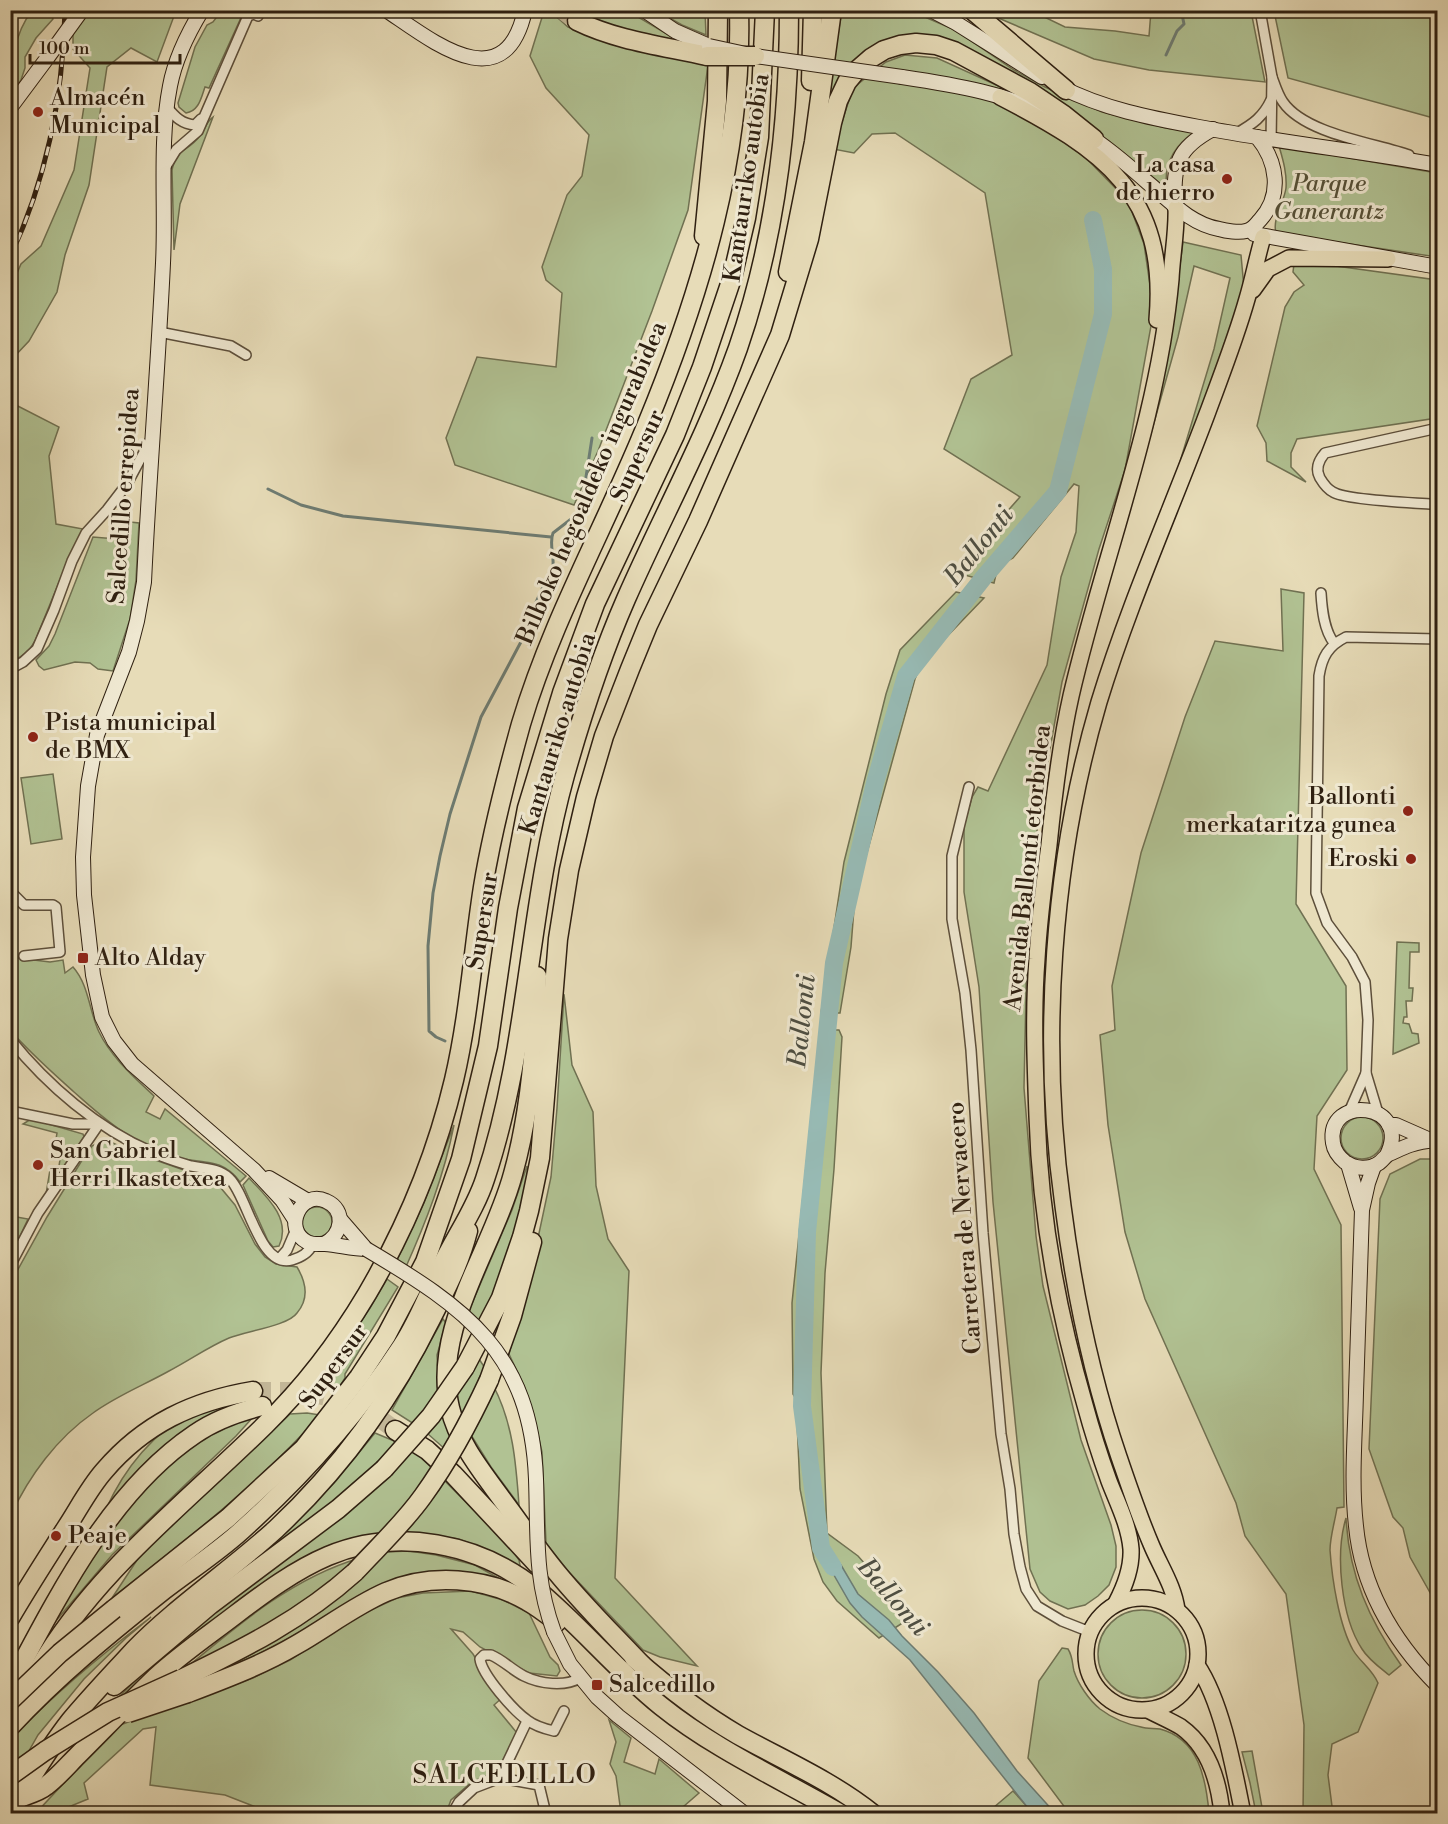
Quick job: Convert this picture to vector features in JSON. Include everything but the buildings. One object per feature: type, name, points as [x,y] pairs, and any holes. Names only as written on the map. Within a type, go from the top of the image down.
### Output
[{"type":"highway","points":[[701,270],[717,101],[718,10]]},
{"type":"highway","name":"Bilboko hegoaldeko ingurabidea","points":[[10,1718],[46,1656],[92,1594],[141,1542],[268,1422],[315,1369],[346,1328],[398,1238],[425,1177],[442,1127],[455,1075],[466,1015],[483,886],[501,795],[523,719],[558,626],[599,528],[646,427],[685,324],[716,222],[726,171],[735,102],[739,10]]},
{"type":"highway","name":"Supersur","points":[[10,1701],[60,1653],[228,1518],[304,1448],[359,1377],[386,1336],[425,1262],[461,1159],[488,1046],[508,908],[527,808],[562,693],[595,604],[679,425],[702,367],[732,278],[746,218],[759,137],[765,10]]},
{"type":"highway","name":"Kantauriko autobia","points":[[474,1206],[497,1136],[516,1051],[548,850],[564,781],[600,665],[626,599],[711,419],[756,291],[783,139],[789,10]]},
{"type":"highway","points":[[803,200],[812,75],[813,10]]},
{"type":"highway","points":[[750,402],[787,279],[814,142],[832,10]]},
{"type":"highway","points":[[972,10],[1066,90]]},
{"type":"highway","points":[[577,21],[598,31],[622,38],[754,56]]},
{"type":"highway","points":[[91,1698],[118,1683],[210,1605],[338,1509],[384,1468],[431,1416],[465,1367],[485,1332],[512,1269],[529,1211],[540,1158],[558,939],[569,870],[586,797],[604,736],[648,625],[698,521],[780,335],[809,239],[838,100],[847,82],[871,58],[900,45],[916,43],[936,45],[954,51],[1030,92],[1094,139]]},
{"type":"highway","points":[[539,905],[537,1012],[524,1125],[507,1196],[458,1313],[446,1360],[446,1378],[450,1407],[467,1449],[551,1566],[642,1665]]},
{"type":"highway","points":[[184,1686],[232,1655],[289,1623],[339,1586],[393,1532],[423,1496],[471,1419],[489,1380],[512,1316],[532,1245],[544,1174],[540,1158]]},
{"type":"highway","points":[[15,1805],[70,1722],[149,1636],[283,1522],[315,1491],[355,1443],[388,1396],[428,1326],[463,1250],[474,1206]]},
{"type":"highway","name":"Supersur","points":[[10,1727],[70,1667],[240,1532],[316,1457],[377,1383],[406,1340],[452,1245],[474,1206]]},
{"type":"highway","points":[[10,1618],[103,1472],[134,1441],[160,1422],[183,1410],[230,1395],[257,1398],[238,1412],[196,1433],[174,1449],[132,1491],[93,1543],[49,1612],[10,1686]]},
{"type":"highway","points":[[395,1430],[427,1450],[453,1474],[580,1612],[688,1703],[735,1733],[841,1791],[873,1814]]},
{"type":"highway","points":[[15,1805],[45,1788],[158,1675],[244,1608],[308,1566],[327,1557],[364,1545],[399,1540],[418,1541],[465,1551],[487,1560],[535,1589],[574,1624],[618,1669],[661,1706],[694,1729],[841,1814]]},
{"type":"highway","points":[[10,1776],[81,1729],[184,1686],[270,1660],[366,1602],[389,1591],[424,1582],[449,1580],[495,1586],[527,1601],[564,1626],[618,1669]]},
{"type":"main road","points":[[1000,97],[1061,130],[1089,149],[1111,168],[1129,189],[1143,213],[1153,242],[1158,275],[1158,313],[1151,393]]},
{"type":"main road","name":"Avenida Ballonti etorbidea","points":[[1116,1603],[1126,1584],[1130,1562],[1131,1548],[1128,1531],[1103,1465],[1084,1403],[1055,1277],[1042,1188],[1034,1023],[1037,950],[1060,749],[1071,695],[1122,513],[1160,363],[1167,311],[1175,207]]},
{"type":"main road","name":"Avenida Ballonti etorbidea","points":[[1177,1610],[1176,1596],[1151,1544],[1117,1451],[1095,1375],[1072,1274],[1055,1145],[1052,1060],[1053,996],[1066,848],[1099,704],[1120,638],[1209,411],[1248,298],[1263,237]]},
{"type":"main road","points":[[1248,298],[1268,269],[1289,258],[1388,259]]},
{"type":"main road","points":[[1132,1598],[1148,1598],[1163,1602],[1177,1610],[1188,1621],[1195,1635],[1198,1650],[1197,1665],[1191,1681],[1180,1695],[1165,1705],[1148,1710],[1132,1709],[1116,1704],[1102,1694],[1092,1681],[1087,1665],[1086,1648],[1089,1632],[1096,1620],[1116,1603],[1132,1598]]},
{"type":"main road","points":[[1197,1665],[1206,1678],[1223,1728],[1243,1814]]},
{"type":"main road","points":[[1148,1710],[1181,1727],[1196,1741],[1208,1758],[1222,1814]]},
{"type":"street","points":[[10,108],[82,10]]},
{"type":"street","name":"Salcedillo errepidea","points":[[202,10],[179,57],[170,85],[167,107],[163,264],[144,582],[129,652],[97,735],[88,786],[83,857],[86,923],[102,1017],[114,1041],[132,1064],[254,1170]]},
{"type":"street","points":[[386,10],[451,52],[476,59],[489,58],[508,48],[515,41],[522,27],[525,10]]},
{"type":"street","points":[[644,10],[708,51]]},
{"type":"street","points":[[931,10],[1066,90],[1101,104],[1134,114],[1257,137],[1270,145],[1436,164]]},
{"type":"street","points":[[1260,10],[1272,77],[1270,145],[1275,184],[1263,237]]},
{"type":"street","points":[[165,169],[176,150],[198,130],[198,122],[244,23],[250,14],[258,16]]},
{"type":"street","points":[[754,56],[941,83],[1035,107],[1094,139],[1175,207],[1203,224],[1219,229],[1246,231],[1263,237],[1434,267]]},
{"type":"street","points":[[1272,77],[1283,103],[1299,117],[1332,133],[1436,164]]},
{"type":"street","points":[[1237,134],[1257,122],[1272,98]]},
{"type":"street","points":[[167,107],[180,121],[198,122]]},
{"type":"street","points":[[1175,207],[1175,179],[1184,150],[1213,129]]},
{"type":"street","points":[[1246,231],[1253,229],[1267,212]]},
{"type":"street","points":[[159,332],[231,346],[246,355]]},
{"type":"street","points":[[1432,504],[1391,502],[1334,494],[1317,472],[1319,460],[1325,453],[1437,428]]},
{"type":"street","points":[[10,669],[23,662],[37,649],[72,561],[86,533],[127,484],[151,438]]},
{"type":"street","points":[[1321,593],[1322,611],[1330,638],[1334,643]]},
{"type":"street","points":[[1434,1141],[1410,1145],[1387,1155],[1374,1166],[1366,1168],[1348,1164],[1341,1158],[1333,1142],[1336,1125],[1349,1112],[1366,1073],[1368,1020],[1365,982],[1352,957],[1327,923],[1316,893],[1319,676],[1322,660],[1334,643],[1346,637],[1437,639]]},
{"type":"street","name":"Carretera de Nervacero","points":[[969,787],[952,856],[952,919],[968,1016],[983,1233],[1000,1422],[1014,1534],[1026,1589],[1037,1606],[1062,1621],[1089,1632]]},
{"type":"street","points":[[10,891],[24,905],[53,905],[56,907],[60,952],[24,956]]},
{"type":"street","points":[[10,1039],[47,1079],[99,1124],[152,1152],[192,1166],[223,1173],[231,1179],[268,1252],[273,1256],[288,1261],[307,1253],[319,1244],[330,1241],[338,1231],[340,1219]]},
{"type":"street","points":[[1366,1073],[1378,1113]]},
{"type":"street","points":[[1349,1112],[1369,1109],[1378,1113],[1389,1125],[1392,1140],[1387,1155]]},
{"type":"street","points":[[10,1111],[73,1124],[99,1124]]},
{"type":"street","points":[[10,1266],[38,1213],[99,1124]]},
{"type":"street","points":[[1389,1125],[1396,1125],[1434,1141]]},
{"type":"street","points":[[1348,1164],[1362,1210]]},
{"type":"street","points":[[1374,1166],[1362,1210],[1354,1455],[1356,1527],[1364,1564],[1384,1618],[1406,1650],[1437,1686]]},
{"type":"street","points":[[254,1170],[308,1201]]},
{"type":"street","points":[[254,1170],[282,1200],[302,1239],[319,1244],[366,1249]]},
{"type":"street","points":[[280,1258],[287,1250],[301,1206],[314,1199],[328,1202],[334,1206],[340,1219],[366,1249],[433,1289],[463,1313],[488,1340],[512,1376],[526,1411],[534,1445],[539,1577],[554,1632],[570,1664],[580,1678],[618,1716],[745,1814]]},
{"type":"street","points":[[564,1711],[554,1731],[527,1721],[489,1678],[481,1665],[482,1657],[487,1655],[496,1658],[525,1677],[568,1684],[580,1678]]},
{"type":"street","points":[[500,1778],[527,1721]]},
{"type":"street","points":[[453,1814],[459,1802],[474,1788],[500,1778],[539,1785],[546,1814]]},
{"type":"green space","points":[[222,10],[244,11],[209,88],[205,87],[197,107],[186,113],[178,103],[195,47],[207,25],[213,22]]},
{"type":"green space","points":[[842,10],[911,11],[955,30],[1014,70],[1045,87],[1102,112],[1166,128],[1194,132],[1181,143],[1172,156],[1167,172],[1167,189],[1109,141],[1038,90],[920,36],[909,35],[887,41],[870,51],[821,141]]},
{"type":"green space","points":[[32,11],[52,11],[53,19],[36,38],[25,57],[25,68],[21,80],[11,94],[14,51],[21,29]]},
{"type":"green space","points":[[73,11],[178,11],[157,62],[131,48],[107,67],[89,185],[65,255],[57,292],[29,341],[11,360],[11,287],[21,264],[41,246],[74,170],[90,68],[73,49]]},
{"type":"green space","points":[[544,11],[550,11],[568,27],[708,65],[688,210],[598,451],[574,505],[455,465],[446,438],[477,357],[556,367],[562,293],[546,280],[542,267],[567,195],[582,176],[589,135],[546,88],[530,56]]},
{"type":"green space","points":[[575,11],[628,11],[684,44],[613,29]]},
{"type":"green space","points":[[657,11],[705,11],[706,35],[682,25]]},
{"type":"green space","points":[[985,11],[1032,11],[1065,27],[1149,36],[1151,11],[1251,11],[1265,82],[1149,70],[1094,59]]},
{"type":"green space","points":[[1274,11],[1437,11],[1437,119],[1288,78]]},
{"type":"green space","points":[[905,55],[937,58],[1014,93],[1033,120],[1086,158],[1128,201],[1144,244],[1152,299],[1151,326],[1125,470],[1099,549],[1062,682],[1043,788],[1028,894],[1024,1088],[1036,1236],[1043,1286],[1081,1440],[1111,1525],[1116,1546],[1116,1567],[1109,1585],[1085,1605],[1068,1609],[1050,1601],[1040,1592],[1030,1569],[993,1202],[979,987],[964,892],[964,826],[972,797],[978,787],[988,791],[1047,665],[1061,577],[1076,532],[1079,486],[1074,484],[1013,558],[998,566],[994,583],[961,574],[964,560],[1020,497],[944,449],[971,379],[1012,355],[985,193],[895,133],[872,134],[854,153],[833,149],[853,88],[886,62]]},
{"type":"green space","points":[[213,117],[180,204],[174,250],[172,170],[174,163],[179,154],[195,142]]},
{"type":"green space","name":"Parque Ganerantz","points":[[1279,146],[1437,173],[1437,257],[1276,233],[1277,217],[1286,188]]},
{"type":"green space","points":[[1183,242],[1241,255],[1244,288],[1217,371],[1176,475],[1214,349],[1230,278],[1194,266],[1178,337],[1150,437],[1173,319]]},
{"type":"green space","points":[[1307,262],[1437,280],[1437,418],[1297,439],[1291,453],[1291,467],[1306,482],[1267,461],[1266,443],[1257,426],[1285,307],[1294,292],[1304,285],[1293,272],[1294,264]]},
{"type":"green space","points":[[10,402],[59,427],[49,456],[56,524],[83,529],[35,641],[28,652],[11,663]]},
{"type":"green space","points":[[130,522],[139,523],[136,580],[130,619],[113,671],[98,669],[90,663],[75,662],[44,670],[36,660],[49,646],[55,634],[93,537],[129,540]]},
{"type":"green space","points":[[1281,589],[1304,593],[1296,904],[1346,986],[1347,1070],[1317,1116],[1314,1169],[1341,1225],[1344,1507],[1337,1508],[1330,1545],[1331,1562],[1334,1588],[1348,1640],[1378,1683],[1358,1732],[1332,1744],[1328,1775],[1333,1814],[1303,1813],[1304,1725],[1286,1594],[1245,1536],[1236,1503],[1145,1299],[1125,1232],[1108,1125],[1100,1035],[1115,1030],[1112,986],[1141,853],[1185,717],[1215,641],[1283,651]]},
{"type":"green space","points":[[956,592],[984,598],[933,651],[920,667],[915,679],[855,896],[851,947],[840,1013],[821,1013],[844,862],[886,694],[900,650]]},
{"type":"green space","points":[[53,774],[62,839],[31,844],[21,778]]},
{"type":"green space","points":[[10,940],[11,950],[18,958],[50,962],[63,960],[65,973],[73,967],[86,990],[96,1024],[104,1041],[124,1066],[154,1096],[146,1112],[160,1119],[165,1109],[246,1176],[240,1182],[233,1174],[217,1164],[170,1156],[121,1130],[100,1115],[18,1039],[11,1031]]},
{"type":"green space","points":[[1397,942],[1419,943],[1419,952],[1410,952],[1409,988],[1413,988],[1412,1001],[1406,1001],[1407,1017],[1404,1017],[1403,1023],[1409,1024],[1412,1033],[1418,1034],[1419,1043],[1393,1054]]},
{"type":"green space","points":[[564,994],[572,1065],[593,1112],[596,1186],[608,1239],[629,1271],[615,1578],[697,1666],[660,1657],[643,1650],[567,1570],[546,1543],[542,1452],[533,1412],[509,1354],[551,1177]]},
{"type":"green space","points":[[820,1030],[839,1030],[842,1037],[825,1273],[821,1373],[827,1533],[858,1556],[912,1617],[879,1638],[837,1601],[823,1582],[814,1559],[800,1489],[796,1399],[793,1394],[792,1303]]},
{"type":"green space","points":[[1362,1117],[1370,1118],[1377,1123],[1382,1130],[1382,1146],[1377,1153],[1370,1158],[1362,1159],[1354,1158],[1347,1153],[1342,1146],[1341,1138],[1342,1130],[1347,1123],[1354,1118]]},
{"type":"green space","points":[[31,1119],[83,1134],[84,1137],[46,1194],[50,1170],[58,1172],[62,1147],[55,1145],[57,1133],[23,1124]]},
{"type":"green space","points":[[454,1125],[434,1198],[405,1269],[396,1262],[423,1205]]},
{"type":"green space","points":[[101,1141],[111,1142],[127,1150],[215,1181],[235,1205],[255,1244],[265,1257],[276,1264],[297,1267],[304,1284],[305,1296],[301,1308],[292,1318],[266,1328],[236,1335],[221,1342],[93,1413],[68,1434],[45,1459],[26,1486],[11,1515],[11,1282],[84,1157],[92,1146]]},
{"type":"green space","points":[[1420,1159],[1438,1159],[1437,1605],[1410,1557],[1403,1528],[1393,1517],[1369,1449],[1380,1199],[1390,1174]]},
{"type":"green space","points":[[527,1166],[528,1177],[513,1249],[481,1328],[467,1315],[512,1210]]},
{"type":"green space","points":[[249,1178],[269,1200],[280,1217],[282,1236],[279,1246],[273,1247],[268,1241],[243,1185]]},
{"type":"green space","points":[[317,1207],[328,1211],[332,1222],[328,1233],[317,1237],[306,1233],[302,1222],[306,1211]]},
{"type":"green space","points":[[10,1216],[28,1219],[11,1255]]},
{"type":"green space","points":[[387,1279],[398,1287],[338,1389],[319,1383],[370,1308]]},
{"type":"green space","points":[[443,1319],[446,1323],[437,1355],[439,1393],[414,1424],[392,1410]]},
{"type":"green space","points":[[479,1359],[487,1371],[463,1421],[456,1396]]},
{"type":"green space","points":[[493,1385],[509,1429],[515,1459],[519,1505],[471,1435]]},
{"type":"green space","points":[[235,1402],[196,1423],[163,1447],[133,1475],[106,1509],[131,1466],[153,1440],[166,1429],[194,1411]]},
{"type":"green space","points":[[446,1412],[454,1439],[446,1450],[428,1434]]},
{"type":"green space","points":[[290,1414],[320,1415],[272,1465],[194,1533],[112,1598],[141,1554],[157,1536]]},
{"type":"green space","points":[[255,1415],[112,1555],[43,1636],[117,1519],[158,1469],[210,1433]]},
{"type":"green space","points":[[375,1433],[399,1443],[346,1493],[258,1559],[334,1483]]},
{"type":"green space","points":[[412,1450],[436,1468],[382,1535],[359,1538],[128,1698],[110,1706],[147,1669],[205,1619]]},
{"type":"green space","points":[[443,1479],[511,1548],[519,1560],[521,1571],[490,1551],[459,1539],[402,1532]]},
{"type":"green space","points":[[1346,1518],[1351,1559],[1356,1578],[1370,1614],[1401,1665],[1389,1675],[1364,1653],[1349,1620],[1341,1567],[1341,1549]]},
{"type":"green space","points":[[409,1551],[475,1565],[500,1579],[458,1571],[424,1573],[319,1622],[253,1657],[217,1671],[291,1630],[385,1552]]},
{"type":"green space","points":[[360,1558],[294,1613],[174,1678],[261,1608],[309,1579]]},
{"type":"green space","points":[[471,1591],[503,1600],[529,1613],[550,1657],[558,1665],[560,1671],[557,1676],[529,1673],[480,1647],[463,1632],[451,1629],[473,1654],[488,1679],[503,1697],[494,1705],[517,1733],[503,1762],[490,1774],[472,1782],[451,1800],[446,1813],[271,1813],[225,1795],[150,1785],[156,1727],[143,1729],[84,1783],[88,1799],[54,1813],[35,1814],[117,1726],[253,1678],[290,1660],[360,1615],[397,1598],[423,1593]]},
{"type":"green space","points":[[1142,1610],[1167,1617],[1179,1629],[1186,1654],[1179,1679],[1167,1691],[1142,1698],[1117,1691],[1105,1679],[1098,1654],[1105,1629],[1117,1617]]},
{"type":"green space","points":[[151,1617],[84,1679],[38,1735],[26,1756],[11,1767],[12,1738],[79,1675]]},
{"type":"green space","points":[[1062,1648],[1068,1649],[1078,1681],[1100,1709],[1125,1722],[1173,1734],[1184,1742],[1198,1762],[1206,1787],[1209,1813],[1069,1813],[1028,1758],[1039,1681]]},
{"type":"green space","points":[[609,1720],[631,1738],[624,1762],[655,1774],[659,1759],[699,1793],[676,1813],[621,1813],[616,1776],[610,1764],[616,1742]]},
{"type":"green space","points":[[1252,1751],[1263,1813],[1256,1813],[1242,1752]]},
{"type":"green space","points":[[1013,1791],[1033,1813],[986,1814]]},
{"type":"water","points":[[820,1541],[841,1565],[858,1594],[889,1620],[938,1672],[974,1713],[1017,1771],[1055,1813],[1032,1813],[910,1660],[862,1617],[850,1603],[827,1563]]},
{"type":"waterway","name":"Ballonti","points":[[1166,55],[1177,31],[1184,24],[1181,10]]},
{"type":"waterway","name":"Ballonti","points":[[833,1567],[821,1548],[802,1406],[807,1232],[834,963],[875,783],[906,676],[984,577],[1058,491],[1103,314],[1103,269],[1093,220]]},
{"type":"waterway","points":[[445,1041],[429,1031],[428,946],[433,893],[450,814],[481,717],[523,638],[526,624],[553,565],[551,541],[553,533],[584,509],[584,490],[592,438]]},
{"type":"waterway","points":[[268,489],[301,505],[343,516],[551,537]]},
{"type":"tunnel","points":[[562,10],[577,21]]},
{"type":"tunnel","points":[[253,1391],[300,1391],[362,1405],[395,1430]]},
{"type":"railway","points":[[10,257],[34,198],[51,137],[61,74],[65,10]]},
{"type":"place","name":"Almacén Municipal","points":[[38,112]]},
{"type":"place","name":"La casa de hierro","points":[[1227,179]]},
{"type":"place","name":"Pista municipal de BMX","points":[[33,737]]},
{"type":"place","name":"Ballonti merkataritza gunea","points":[[1408,811]]},
{"type":"place","name":"Eroski","points":[[1411,859]]},
{"type":"place","name":"Alto Alday","points":[[83,958]]},
{"type":"place","name":"San Gabriel Herri Ikastetxea","points":[[38,1165]]},
{"type":"place","name":"Peaje","points":[[56,1536]]},
{"type":"place","name":"Salcedillo","points":[[597,1685]]},
{"type":"district","name":"SALCEDILLO","points":[[505,1775]]}]
